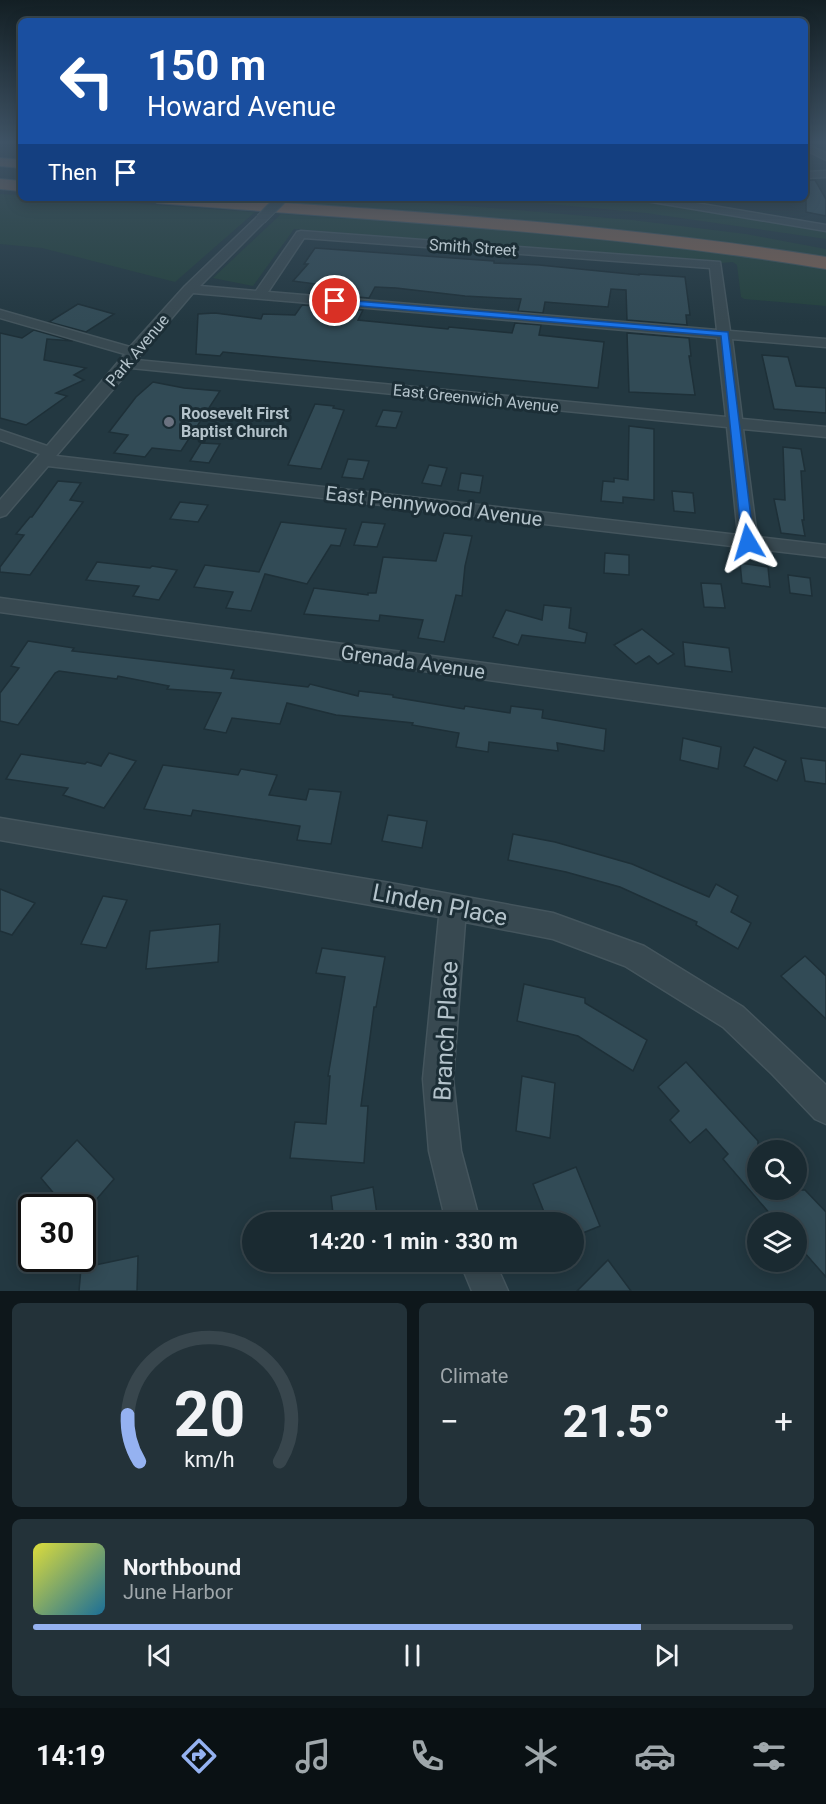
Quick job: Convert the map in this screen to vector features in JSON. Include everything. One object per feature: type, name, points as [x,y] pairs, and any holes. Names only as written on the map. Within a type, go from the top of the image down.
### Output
[{"type":"highway","points":[[212,202],[620,234],[723,246],[826,263]]},
{"type":"highway","points":[[711,226],[826,244]]},
{"type":"street","name":"Park Avenue","points":[[0,511],[190,289],[278,202]]},
{"type":"street","points":[[671,202],[826,228]]},
{"type":"street","name":"Smith Street","points":[[260,294],[301,234],[716,265],[725,334]]},
{"type":"street","points":[[190,289],[826,343]]},
{"type":"street","name":"East Greenwich Avenue","points":[[0,314],[130,358],[826,432]]},
{"type":"street","points":[[725,334],[748,542]]},
{"type":"street","name":"East Pennywood Avenue","points":[[0,435],[46,456],[826,551]]},
{"type":"street","name":"Grenada Avenue","points":[[0,605],[826,718]]},
{"type":"street","name":"Linden Place","points":[[0,829],[390,895],[553,926],[634,956],[733,1017],[783,1063],[826,1108]]},
{"type":"street","name":"Branch Place","points":[[453,908],[438,1079],[445,1151],[460,1212]]},
{"type":"street","points":[[482,1272],[490,1291]]},
{"type":"green space","points":[[0,202],[118,202],[255,212],[175,282],[42,248],[0,244]]},
{"type":"green space","points":[[257,202],[417,202],[632,220],[746,234],[826,249],[826,259],[749,246],[593,228]]},
{"type":"green space","points":[[530,202],[653,202],[826,232],[826,239],[646,213]]},
{"type":"green space","points":[[281,214],[623,240],[759,258],[826,270],[826,306],[744,299],[741,297],[737,265],[733,262],[721,263],[294,229],[253,286],[213,278]]},
{"type":"building","points":[[806,202],[826,202],[826,216],[806,212]]},
{"type":"building","points":[[315,248],[685,277],[690,315],[686,315],[687,325],[627,320],[626,290],[611,289],[608,307],[545,302],[543,313],[518,311],[521,299],[465,296],[396,288],[375,287],[369,298],[310,293],[316,284],[293,281],[308,264],[304,264]]},
{"type":"building","points":[[78,304],[114,314],[86,332],[49,322]]},
{"type":"building","points":[[302,305],[363,310],[358,320],[448,329],[449,327],[512,333],[515,323],[541,325],[539,335],[604,342],[598,388],[223,352],[220,356],[196,354],[198,314],[215,313],[261,319],[263,314],[295,315]]},
{"type":"building","points":[[34,330],[73,341],[47,339],[44,360],[86,368],[74,375],[84,380],[56,393],[67,396],[26,425],[0,418],[0,333],[22,338]]},
{"type":"building","points":[[627,333],[689,338],[691,356],[689,356],[695,395],[629,392]]},
{"type":"building","points":[[762,355],[788,357],[796,386],[826,388],[826,413],[774,409]]},
{"type":"building","points":[[153,382],[184,388],[220,391],[181,451],[152,448],[145,457],[114,453],[128,435],[109,432],[136,397]]},
{"type":"building","points":[[315,404],[334,406],[333,408],[344,410],[321,469],[288,465]]},
{"type":"building","points":[[383,410],[402,412],[396,428],[376,426]]},
{"type":"building","points":[[629,426],[654,429],[654,500],[623,497],[623,503],[601,501],[603,481],[614,482],[614,478],[628,480]]},
{"type":"building","points":[[201,443],[220,444],[209,463],[190,461]]},
{"type":"building","points":[[783,447],[801,449],[805,471],[801,471],[804,520],[802,520],[805,536],[781,533],[774,499],[785,500]]},
{"type":"building","points":[[348,459],[369,461],[363,479],[342,477]]},
{"type":"building","points":[[429,465],[447,468],[441,486],[422,483]]},
{"type":"building","points":[[461,473],[483,476],[480,493],[458,490]]},
{"type":"building","points":[[58,481],[81,483],[70,500],[83,502],[30,575],[0,572],[0,567],[24,535],[16,534],[32,517]]},
{"type":"building","points":[[672,491],[693,493],[695,513],[674,511]]},
{"type":"building","points":[[180,502],[208,505],[198,522],[170,519]]},
{"type":"building","points":[[281,522],[346,529],[340,546],[331,545],[307,584],[265,574],[251,611],[226,608],[233,592],[194,587],[205,565],[259,572]]},
{"type":"building","points":[[362,522],[385,524],[377,547],[354,545]]},
{"type":"building","points":[[444,533],[472,536],[465,566],[462,596],[456,595],[444,642],[418,638],[423,620],[380,615],[379,621],[304,614],[314,588],[368,595],[368,593],[376,593],[383,557],[436,561]]},
{"type":"building","points":[[605,553],[629,555],[629,575],[604,573]]},
{"type":"building","points":[[97,562],[177,570],[159,600],[133,596],[139,586],[86,580]]},
{"type":"building","points":[[740,563],[768,567],[770,587],[742,583]]},
{"type":"building","points":[[788,575],[810,578],[812,596],[790,593]]},
{"type":"building","points":[[701,583],[721,584],[725,608],[704,607]]},
{"type":"building","points":[[544,605],[571,608],[569,628],[587,633],[585,643],[522,635],[518,645],[493,637],[506,610],[542,620]]},
{"type":"building","points":[[642,629],[674,654],[658,664],[649,656],[636,664],[614,645]]},
{"type":"building","points":[[28,641],[74,648],[72,651],[234,670],[231,678],[308,687],[310,684],[358,696],[359,691],[393,695],[393,697],[464,709],[465,706],[510,713],[511,706],[543,710],[542,718],[606,729],[604,751],[557,743],[558,751],[489,742],[488,752],[456,747],[459,733],[412,725],[413,723],[336,715],[287,703],[280,724],[232,718],[226,733],[204,729],[221,693],[167,689],[169,686],[118,676],[117,679],[59,671],[55,673],[18,725],[0,721],[0,693],[19,668],[11,666]]},
{"type":"building","points":[[683,642],[729,648],[732,672],[685,666]]},
{"type":"building","points":[[683,738],[721,747],[718,769],[680,760]]},
{"type":"building","points":[[754,747],[786,761],[777,781],[744,766]]},
{"type":"building","points":[[109,753],[136,761],[104,808],[63,795],[68,788],[6,779],[21,754],[85,764],[87,762],[101,766]]},
{"type":"building","points":[[801,758],[826,761],[826,784],[805,781]]},
{"type":"building","points":[[163,765],[238,775],[241,769],[277,775],[269,795],[306,800],[309,789],[341,792],[331,844],[297,840],[300,826],[193,810],[191,816],[144,809]]},
{"type":"building","points":[[388,815],[427,821],[422,848],[382,841]]},
{"type":"building","points":[[513,834],[555,842],[632,864],[709,897],[716,884],[738,896],[731,912],[751,923],[738,949],[696,925],[697,922],[620,887],[566,872],[508,860]]},
{"type":"building","points":[[0,889],[35,903],[12,935],[0,931]]},
{"type":"building","points":[[103,896],[127,900],[106,948],[81,944]]},
{"type":"building","points":[[220,924],[218,962],[146,969],[150,931]]},
{"type":"building","points":[[322,948],[385,957],[376,1007],[374,1007],[361,1106],[368,1106],[364,1163],[290,1158],[295,1122],[326,1124],[330,1076],[328,1076],[345,977],[316,973]]},
{"type":"building","points":[[805,956],[826,976],[826,1019],[781,976]]},
{"type":"building","points":[[524,984],[585,998],[585,1003],[647,1040],[633,1071],[578,1036],[517,1021]]},
{"type":"building","points":[[686,1062],[757,1140],[747,1140],[747,1187],[723,1159],[728,1154],[706,1129],[690,1143],[670,1120],[679,1111],[658,1087]]},
{"type":"building","points":[[522,1076],[555,1083],[550,1138],[516,1131]]},
{"type":"building","points":[[77,1140],[114,1179],[96,1200],[96,1194],[54,1194],[41,1178]]},
{"type":"building","points":[[576,1167],[600,1226],[584,1233],[584,1212],[544,1212],[533,1184]]},
{"type":"building","points":[[373,1187],[377,1212],[333,1212],[331,1196]]},
{"type":"building","points":[[807,1192],[826,1212],[826,1277],[807,1255],[807,1212],[768,1212],[758,1200],[807,1200]]},
{"type":"building","points":[[138,1256],[137,1291],[79,1291],[81,1272],[96,1272],[96,1265]]},
{"type":"building","points":[[608,1260],[631,1291],[577,1291]]},
{"type":"place","name":"Roosevelt First Baptist Church","points":[[169,422]]},
{"type":"route","points":[[335,301],[725,334],[748,542]]}]
